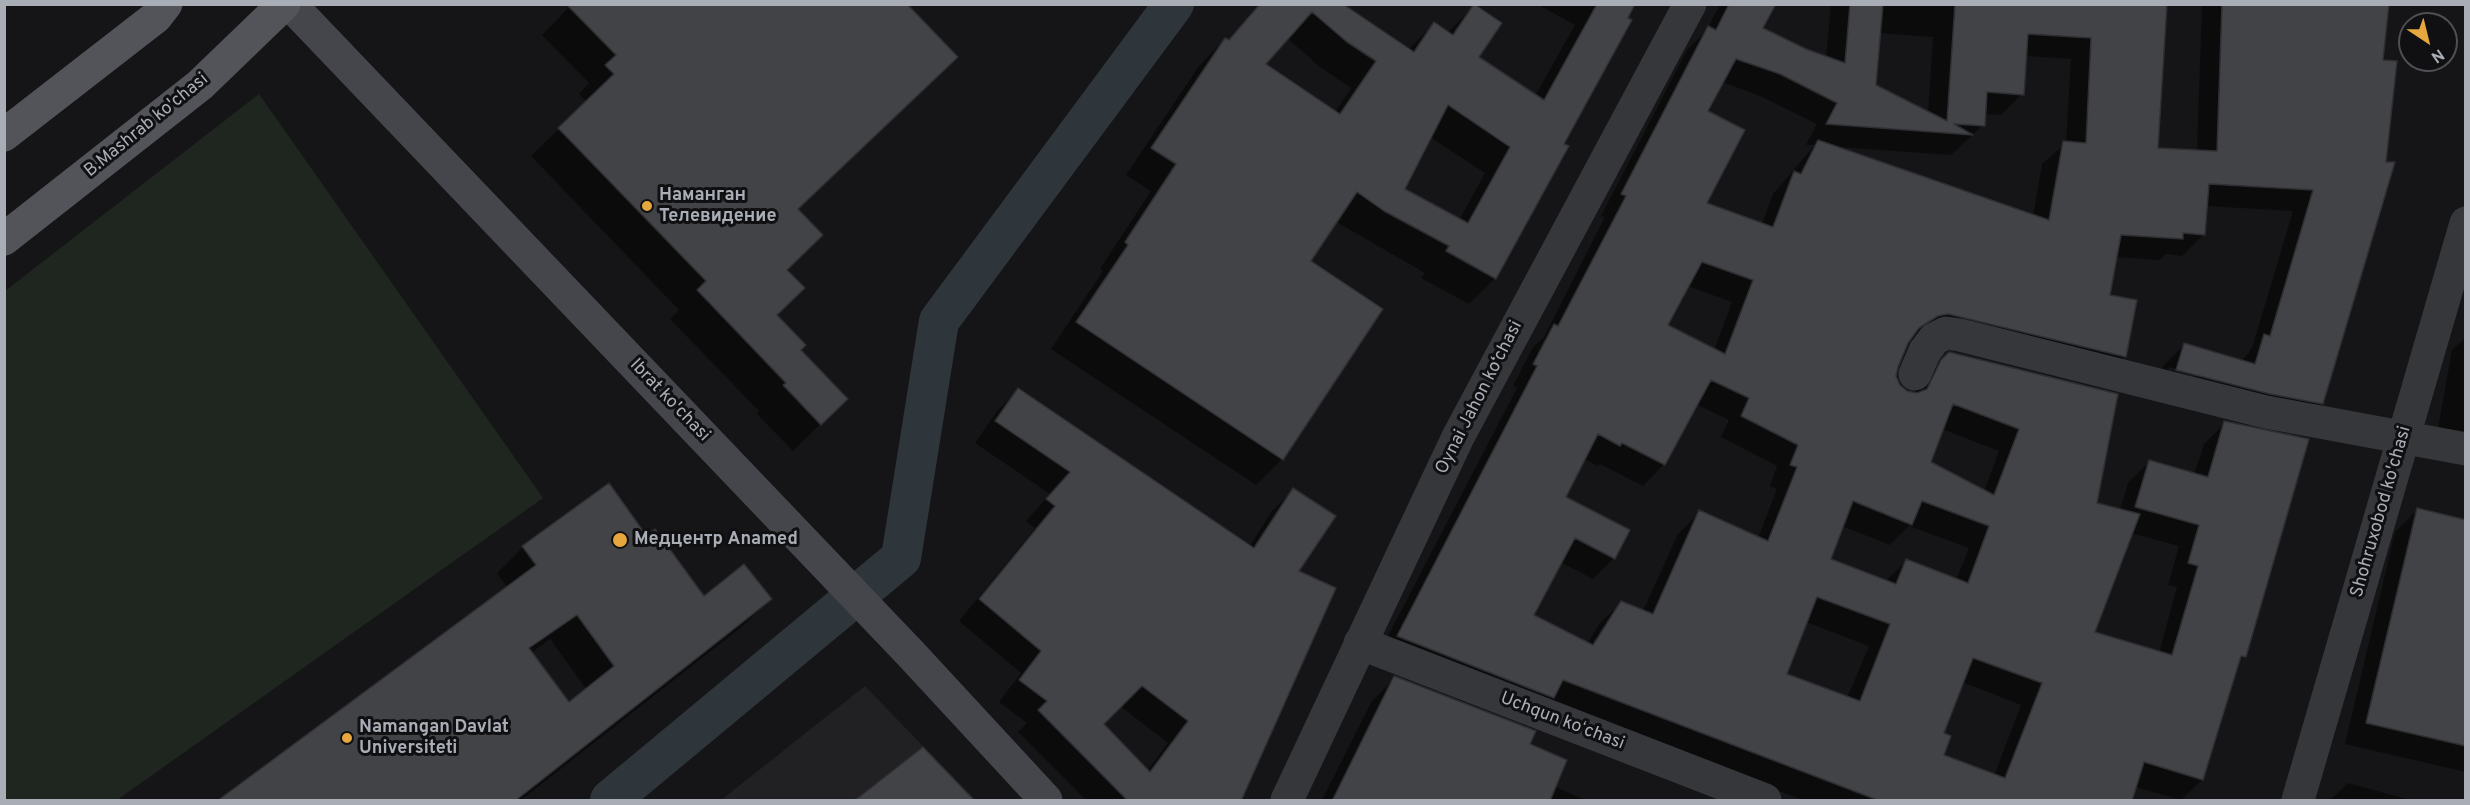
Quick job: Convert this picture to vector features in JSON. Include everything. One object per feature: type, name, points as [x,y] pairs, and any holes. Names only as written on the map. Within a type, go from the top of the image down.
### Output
[{"type":"main road","points":[[4,135],[156,17],[166,4]]},
{"type":"main road","name":"B.Mashrab ko'chasi","points":[[4,239],[200,86],[284,4]]},
{"type":"main road","name":"Ibrat ko'chasi","points":[[290,4],[910,653],[1046,801]]},
{"type":"street","name":"Oynai Jahon ko‘chasi","points":[[1287,801],[1458,437],[1690,4]]},
{"type":"street","name":"Shohruxobod ko'chasi","points":[[2298,801],[2466,223]]},
{"type":"street","points":[[1915,374],[1925,351],[1934,339],[1946,333],[2266,412],[2466,449]]},
{"type":"street","name":"Uchqun koʻchasi","points":[[1360,643],[1765,801]]},
{"type":"shaded area","points":[[259,94],[543,498],[117,800],[5,800],[5,291]]},
{"type":"shaded area","points":[[865,686],[975,800],[721,800]]},
{"type":"building","points":[[566,4],[907,4],[958,57],[798,209],[823,235],[787,270],[805,288],[777,315],[806,345],[801,350],[848,399],[821,425],[783,385],[786,383],[697,290],[706,281],[558,128],[614,74],[605,65],[616,55]]},
{"type":"building","points":[[1260,4],[1343,4],[1414,52],[1434,22],[1453,35],[1474,4],[1502,23],[1479,57],[1544,100],[1597,4],[1635,4],[1628,18],[1632,20],[1564,144],[1569,146],[1496,279],[1446,251],[1449,246],[1384,211],[1357,192],[1311,261],[1383,309],[1283,460],[1076,322],[1128,245],[1125,242],[1176,164],[1151,148],[1225,38],[1229,40]],"holes":[[[1312,12],[1347,42],[1376,61],[1340,114],[1266,64]],[[1448,105],[1510,147],[1468,223],[1405,189]]]},
{"type":"building","points":[[1729,4],[1776,4],[1763,28],[1806,49],[1845,63],[1850,4],[1883,4],[1876,85],[1947,121],[1955,4],[2167,4],[2158,148],[2217,151],[2222,4],[2389,4],[2383,60],[2397,61],[2386,162],[2395,162],[2323,404],[2270,394],[2176,370],[2184,343],[2255,364],[2264,334],[2270,336],[2313,190],[2209,184],[2205,235],[2183,233],[2183,239],[2121,235],[2110,295],[2137,300],[2126,357],[1948,314],[1938,316],[1919,328],[1908,343],[1898,367],[1896,376],[1900,385],[1907,391],[1917,393],[1927,389],[1941,360],[1949,352],[2118,394],[2097,503],[2140,514],[2095,632],[2172,655],[2198,566],[2188,563],[2199,525],[2135,507],[2149,460],[2208,477],[2224,421],[2309,439],[2246,657],[2241,656],[2203,780],[2144,762],[2132,801],[1880,801],[1563,680],[1554,698],[1397,636],[1537,366],[1533,364],[1554,324],[1558,326],[1626,196],[1621,194],[1708,26],[1716,30]],"holes":[[[2028,34],[2091,38],[2086,143],[2063,141],[2049,220],[1818,140],[1801,174],[1794,171],[1773,227],[1707,203],[1745,130],[1708,111],[1736,59],[1780,74],[1837,103],[1826,124],[1973,135],[1954,124],[1985,126],[1987,92],[2024,95]],[[1702,262],[1753,280],[1725,354],[1668,325]],[[1711,380],[1749,398],[1741,416],[1798,445],[1790,465],[1797,467],[1768,541],[1699,510],[1653,614],[1621,601],[1593,645],[1534,615],[1575,538],[1615,559],[1630,530],[1566,497],[1598,434],[1620,446],[1622,443],[1665,465]],[[1953,404],[2019,429],[1994,495],[1931,462]],[[1853,501],[1912,525],[1922,501],[1989,526],[1968,583],[1906,559],[1896,584],[1831,559]],[[1817,597],[1890,624],[1860,701],[1787,674]],[[1973,658],[2042,683],[2005,778],[1944,755],[1951,736],[1944,733]]]},
{"type":"building","points":[[1018,388],[1254,548],[1293,488],[1336,516],[1299,571],[1336,588],[1241,801],[1128,801],[1038,710],[1047,701],[1019,680],[1041,651],[979,599],[1055,506],[1046,499],[1070,472],[995,421]],"holes":[[[1142,686],[1188,721],[1150,772],[1104,724]]]},
{"type":"building","points":[[609,483],[646,535],[655,529],[704,596],[744,564],[772,599],[515,801],[217,801],[536,565],[522,546]],"holes":[[[577,615],[614,666],[569,702],[529,648]]]},
{"type":"building","points":[[2417,508],[2466,520],[2466,746],[2366,723]]},
{"type":"building","points":[[1394,676],[1536,731],[1530,744],[1567,760],[1550,801],[1332,801]]},
{"type":"building","points":[[923,747],[975,801],[854,801]]},
{"type":"waterway","points":[[610,800],[901,558],[939,321],[1174,4]]},
{"type":"place","name":"Наманган Телевидение","points":[[647,206]]},
{"type":"place","name":"Медцентр Anamed","points":[[620,540]]},
{"type":"place","name":"Namangan Davlat Universiteti","points":[[347,738]]}]
